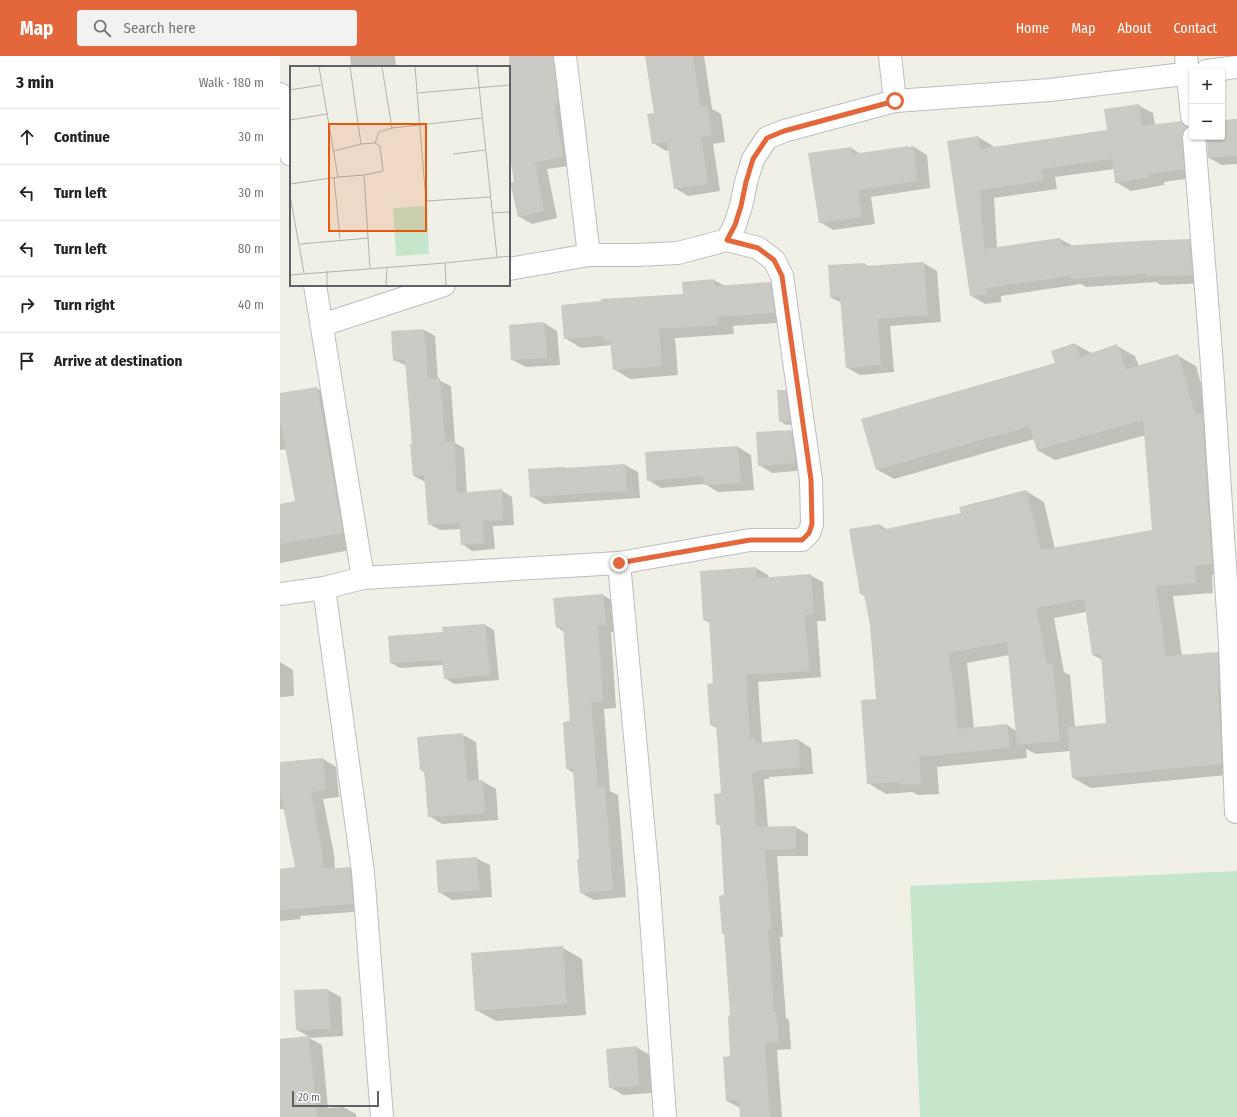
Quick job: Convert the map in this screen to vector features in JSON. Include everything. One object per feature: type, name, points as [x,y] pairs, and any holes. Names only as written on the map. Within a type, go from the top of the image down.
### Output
[{"type":"street","points":[[565,56],[589,255]]},
{"type":"street","points":[[890,56],[895,101]]},
{"type":"street","points":[[1194,68],[1237,67]]},
{"type":"street","points":[[727,240],[735,225],[753,159],[767,138],[784,131],[895,101],[1050,90],[1189,69]]},
{"type":"street","points":[[280,94],[290,149]]},
{"type":"street","points":[[1194,140],[1211,352],[1230,635],[1237,812]]},
{"type":"street","points":[[280,594],[324,588],[363,578],[619,563],[750,540],[802,540],[809,533],[812,524],[811,480],[782,276],[774,260],[758,248],[727,240],[678,253],[589,255],[510,269]]},
{"type":"street","points":[[315,286],[363,578]]},
{"type":"street","points":[[322,325],[441,286]]},
{"type":"street","points":[[619,563],[649,889],[665,1117]]},
{"type":"street","points":[[324,588],[363,872],[382,1117]]},
{"type":"green space","points":[[1237,871],[1237,1117],[920,1117],[910,886]]},
{"type":"building","points":[[509,56],[553,56],[558,102],[554,103],[563,157],[535,162],[544,211],[518,217],[510,182],[514,182],[510,157]]},
{"type":"building","points":[[645,56],[693,56],[700,107],[708,106],[712,135],[701,137],[708,184],[674,189],[667,142],[652,144],[647,114],[654,113]]},
{"type":"building","points":[[1139,104],[1142,126],[1181,121],[1186,127],[1182,138],[1184,169],[1149,174],[1150,177],[1115,183],[1112,159],[1041,169],[1043,181],[980,190],[984,249],[1060,238],[1061,246],[1190,239],[1192,275],[1146,277],[1146,274],[1070,279],[1070,276],[986,288],[987,294],[970,296],[947,141],[978,136],[980,149],[1107,130],[1104,109]]},
{"type":"building","points":[[1237,119],[1237,156],[1208,158],[1207,140],[1225,140],[1225,120]]},
{"type":"building","points":[[914,146],[917,181],[858,190],[862,217],[819,223],[808,153],[852,147],[853,154]]},
{"type":"building","points":[[924,262],[928,315],[878,319],[881,365],[846,368],[840,297],[830,297],[828,265],[865,263],[865,266]]},
{"type":"building","points":[[714,279],[715,286],[770,282],[775,313],[717,317],[718,325],[659,329],[662,366],[613,370],[610,341],[604,341],[603,336],[564,339],[561,305],[601,301],[601,299],[683,294],[682,282]]},
{"type":"building","points":[[544,322],[547,358],[511,360],[509,325]]},
{"type":"building","points":[[424,329],[428,379],[440,378],[445,442],[454,441],[457,493],[502,489],[503,520],[483,521],[484,543],[461,545],[459,523],[428,525],[424,475],[413,476],[410,444],[412,444],[405,360],[393,361],[391,331]]},
{"type":"building","points":[[1075,343],[1080,357],[1117,344],[1126,369],[1178,354],[1195,413],[1202,413],[1212,564],[1194,566],[1196,583],[1156,586],[1166,656],[1218,652],[1218,687],[1222,764],[1072,778],[1067,727],[1106,723],[1101,654],[1092,655],[1084,599],[1036,608],[1047,664],[1053,664],[1060,741],[1017,745],[1007,642],[949,653],[958,729],[1007,724],[1010,748],[919,757],[921,784],[899,785],[899,782],[867,784],[861,700],[876,699],[870,625],[864,594],[860,594],[849,529],[880,524],[881,530],[961,513],[959,507],[1026,490],[1041,550],[1152,530],[1143,420],[1037,450],[1030,426],[876,470],[861,419],[1055,363],[1051,351]]},
{"type":"building","points":[[317,387],[343,533],[280,544],[280,504],[295,501],[280,419],[280,393]]},
{"type":"building","points":[[777,390],[786,390],[790,421],[779,422]]},
{"type":"building","points":[[791,430],[795,463],[758,466],[756,432]]},
{"type":"building","points":[[738,446],[741,483],[704,485],[703,476],[647,481],[645,452]]},
{"type":"building","points":[[625,464],[627,491],[530,497],[528,469]]},
{"type":"building","points":[[756,567],[757,578],[811,574],[814,614],[805,615],[809,671],[746,675],[750,739],[754,738],[755,743],[798,739],[800,767],[756,771],[757,772],[752,773],[756,827],[796,826],[796,849],[765,850],[771,930],[768,930],[774,1012],[776,1012],[779,1042],[765,1043],[770,1117],[740,1117],[739,1100],[726,1101],[723,1057],[730,1056],[728,1016],[730,1015],[724,933],[722,934],[719,896],[724,895],[720,824],[716,825],[714,794],[721,793],[716,725],[710,725],[707,684],[713,683],[709,620],[703,620],[700,571]]},
{"type":"building","points":[[603,594],[606,625],[598,625],[603,701],[591,702],[598,787],[605,787],[613,890],[580,893],[573,769],[566,769],[563,722],[570,721],[563,627],[556,628],[553,598]]},
{"type":"building","points":[[485,624],[490,675],[444,679],[442,660],[390,663],[388,636],[443,632],[442,627]]},
{"type":"building","points":[[463,733],[467,781],[483,780],[485,813],[428,817],[424,770],[420,770],[417,737]]},
{"type":"building","points":[[323,758],[326,790],[311,792],[321,846],[323,868],[350,867],[353,904],[280,910],[280,869],[295,867],[280,790],[280,762]]},
{"type":"building","points":[[477,857],[479,890],[438,893],[436,860]]},
{"type":"building","points":[[563,946],[567,1004],[475,1011],[471,953]]},
{"type":"building","points":[[328,989],[330,1029],[296,1030],[294,990]]},
{"type":"building","points":[[309,1036],[317,1117],[280,1117],[280,1039]]},
{"type":"building","points":[[637,1046],[639,1086],[609,1088],[606,1049]]},
{"type":"route","points":[[619,563],[750,540],[802,540],[809,533],[812,524],[811,480],[782,276],[774,260],[758,248],[727,240],[735,225],[753,159],[767,138],[784,131],[832,117],[895,101]]}]
